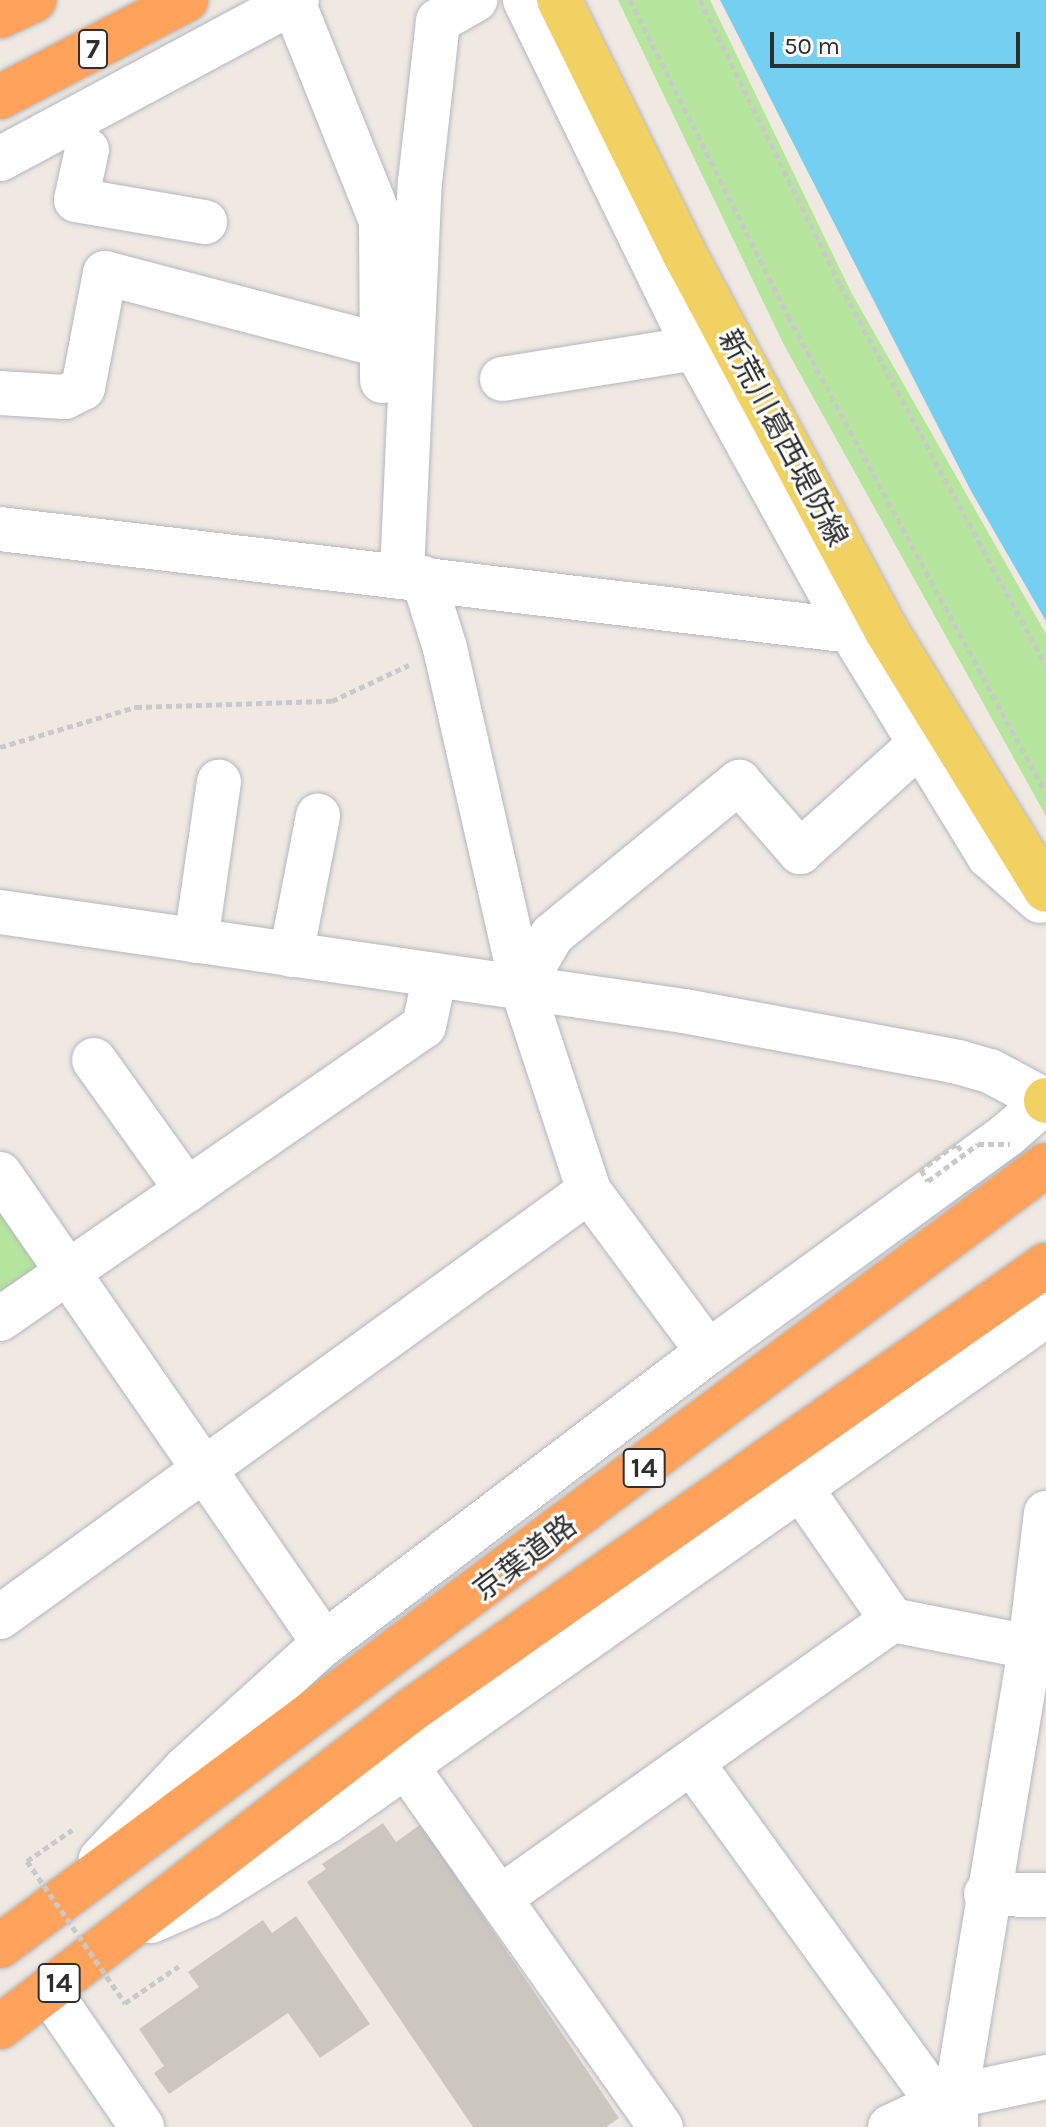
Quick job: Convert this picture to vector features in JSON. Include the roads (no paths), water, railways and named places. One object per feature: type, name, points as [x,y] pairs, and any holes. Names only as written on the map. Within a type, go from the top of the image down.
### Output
[{"type":"highway","points":[[0,16],[34,0]]},
{"type":"highway","name":"7","points":[[0,97],[186,0]]},
{"type":"highway","name":"京葉道路","points":[[1,1940],[370,1675],[906,1271],[1028,1155]]},
{"type":"highway","name":"京葉道路","points":[[0,2027],[410,1711],[1046,1265]]},
{"type":"main road","name":"新荒川葛西堤防線","points":[[559,0],[684,253],[886,630],[1040,892]]},
{"type":"street","points":[[401,574],[420,182],[438,21],[475,0]]},
{"type":"street","points":[[525,0],[695,348],[851,631],[989,856],[1040,892]]},
{"type":"street","points":[[0,159],[295,1],[381,221],[383,346],[401,574],[445,648],[522,987],[589,1191],[708,1352]]},
{"type":"street","points":[[87,150],[76,200],[205,222]]},
{"type":"street","points":[[0,393],[65,397],[83,388],[121,208]]},
{"type":"street","points":[[105,273],[383,346]]},
{"type":"street","points":[[502,379],[695,348]]},
{"type":"street","points":[[0,529],[401,574],[851,631]]},
{"type":"street","points":[[522,987],[552,935],[739,782],[800,852],[919,745]]},
{"type":"street","points":[[196,941],[219,782]]},
{"type":"street","points":[[291,955],[318,816]]},
{"type":"street","points":[[0,912],[684,1011],[958,1062],[990,1071],[1046,1101],[1007,1135],[708,1352],[324,1643],[139,1815],[82,1882]]},
{"type":"street","points":[[0,1319],[424,1026],[435,975]]},
{"type":"street","points":[[94,1060],[187,1190]]},
{"type":"street","points":[[0,1174],[324,1643]]},
{"type":"street","points":[[0,1617],[205,1473],[589,1191]]},
{"type":"street","points":[[116,1937],[208,1896],[270,1859],[800,1487],[1043,1324]]},
{"type":"street","points":[[800,1487],[892,1620],[1038,1646]]},
{"type":"street","points":[[950,2109],[986,1894],[1038,1646],[1046,1513]]},
{"type":"street","points":[[501,1897],[892,1620]]},
{"type":"street","points":[[692,1763],[950,2109]]},
{"type":"street","points":[[406,1766],[661,2127]]},
{"type":"street","points":[[986,1894],[1046,1895]]},
{"type":"street","points":[[49,1991],[142,2127]]},
{"type":"street","points":[[890,2127],[1046,2077]]},
{"type":"water","points":[[720,0],[1046,0],[1046,621],[971,491]]}]
